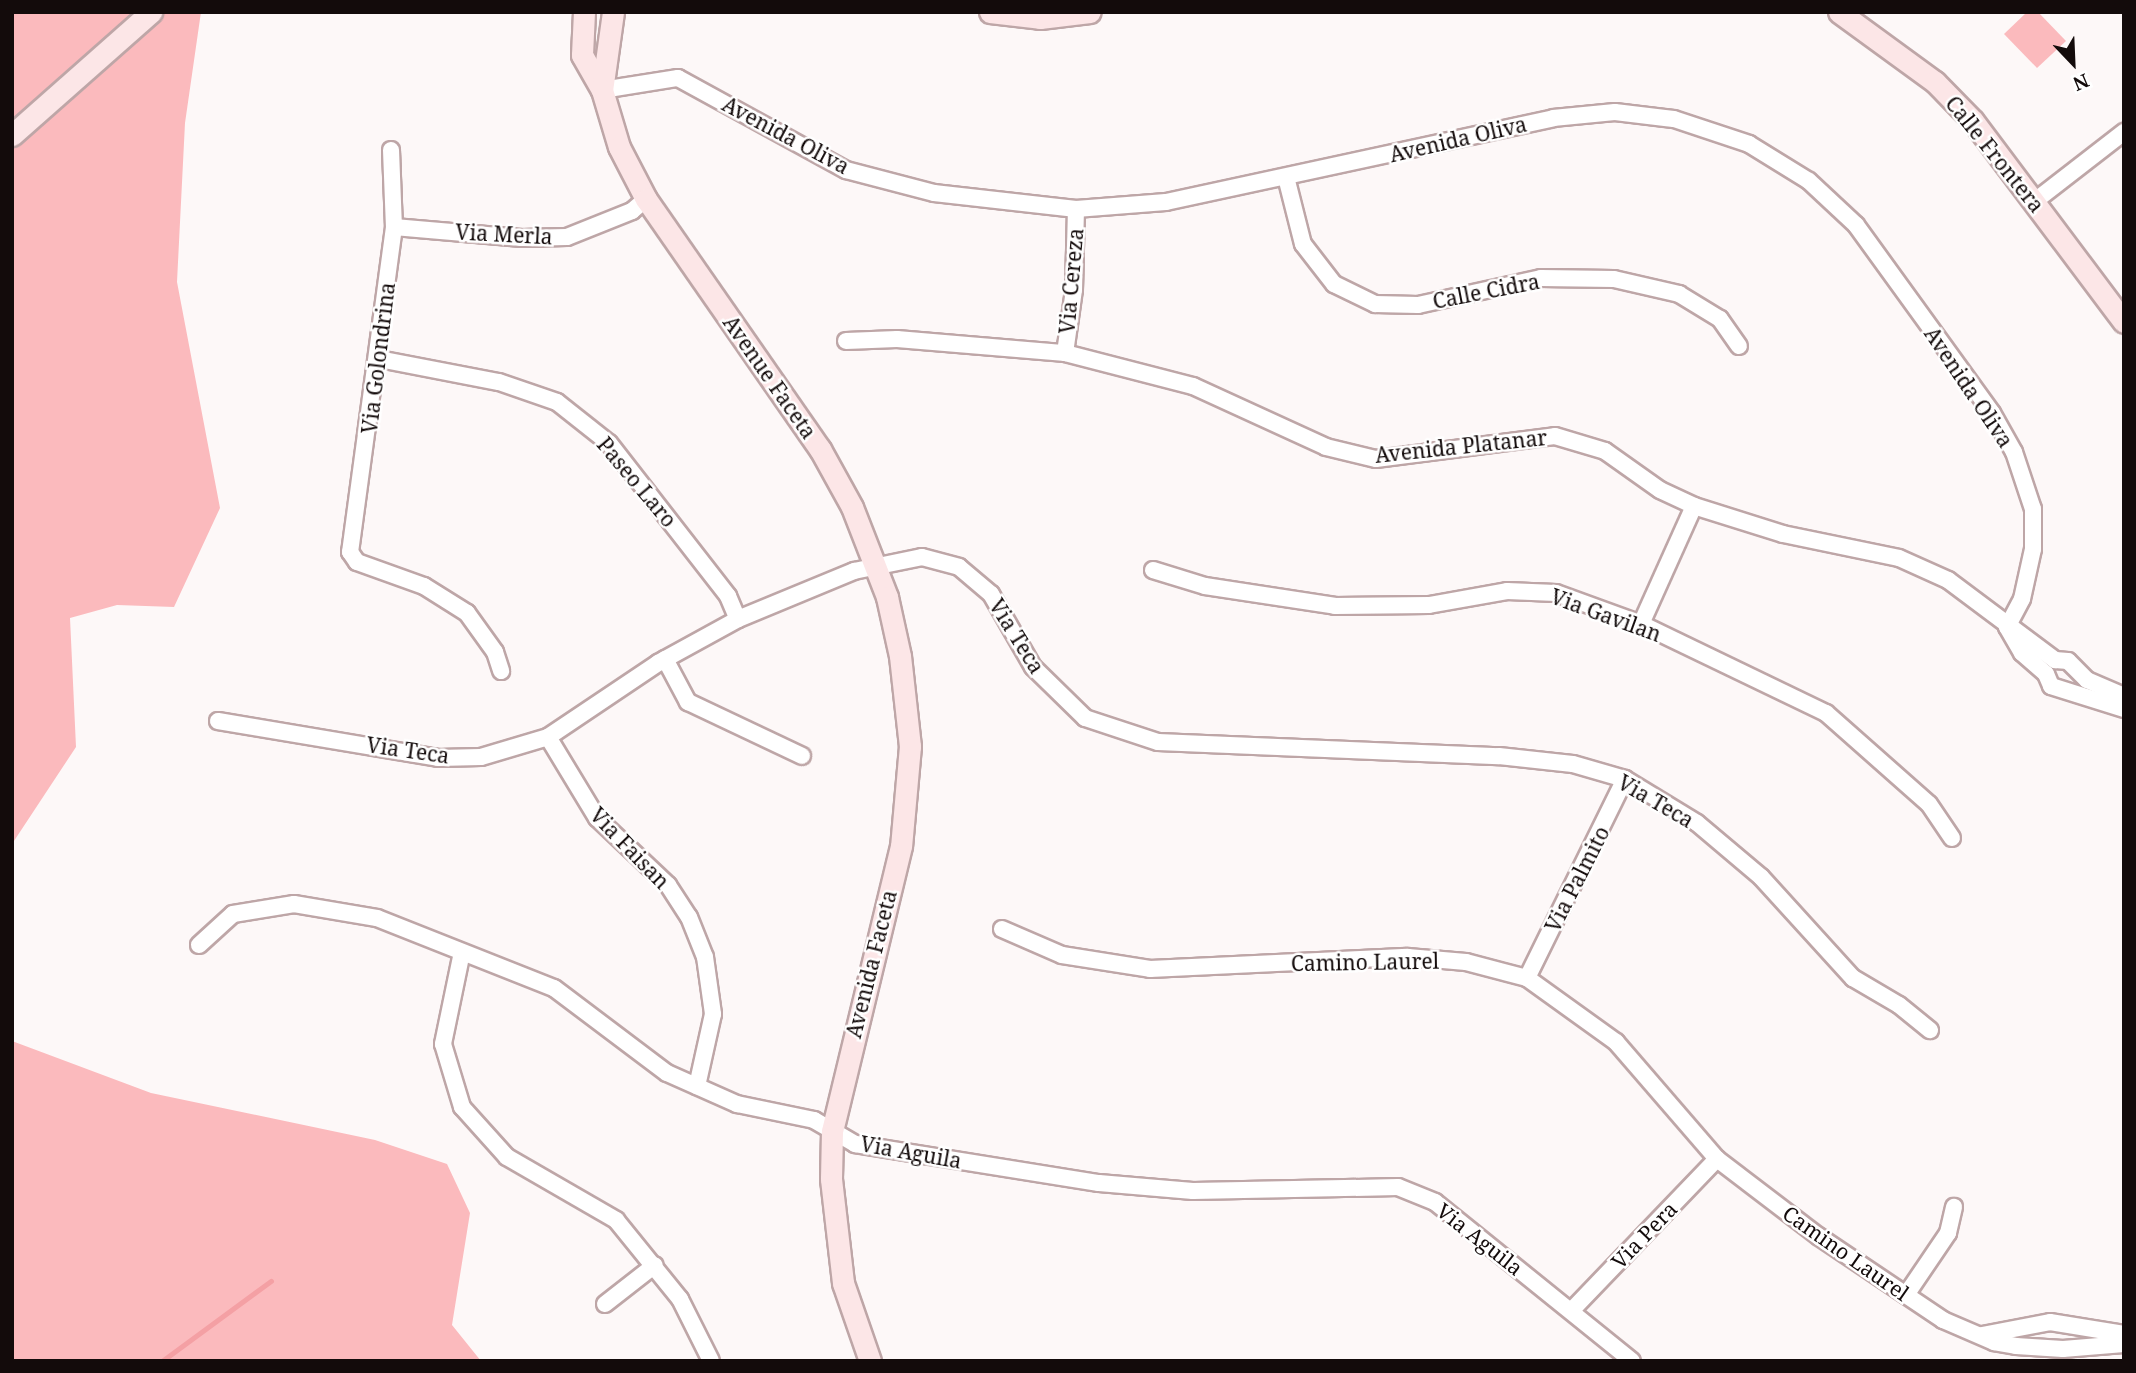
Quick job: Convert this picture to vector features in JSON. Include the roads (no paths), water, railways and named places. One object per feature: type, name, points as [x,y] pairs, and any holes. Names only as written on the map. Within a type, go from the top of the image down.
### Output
[{"type":"street","points":[[12,135],[151,12]]},
{"type":"street","points":[[584,12],[582,55],[602,90],[620,146],[646,199]]},
{"type":"street","points":[[587,63],[593,53],[595,12]]},
{"type":"street","points":[[602,90],[613,12]]},
{"type":"street","points":[[990,12],[1040,18],[1090,12]]},
{"type":"street","name":"Calle Frontera","points":[[1839,12],[1935,82],[1973,121],[2124,322]]},
{"type":"street","name":"Avenida Oliva","points":[[602,90],[678,78],[846,170],[934,193],[1076,209],[1166,202],[1553,118],[1615,112],[1674,119],[1749,144],[1810,181],[1856,225],[1992,413],[2014,452],[2033,509],[2034,549],[2022,599],[2007,627]]},
{"type":"street","points":[[2035,201],[2124,132]]},
{"type":"street","name":"Via Golondrina","points":[[391,150],[394,227],[365,465],[349,540],[357,562],[424,586],[467,612],[495,652],[500,671]]},
{"type":"street","name":"Calle Cidra","points":[[1286,177],[1303,244],[1334,284],[1375,304],[1418,305],[1541,278],[1615,279],[1679,294],[1720,319],[1739,346]]},
{"type":"street","name":"Via Merla","points":[[394,227],[522,238],[567,237],[632,211],[646,199]]},
{"type":"street","name":"Avenue Faceta","points":[[646,199],[820,449],[852,507],[875,565]]},
{"type":"street","name":"Via Cereza","points":[[1065,353],[1074,290],[1076,209]]},
{"type":"street","name":"Avenida Platanar","points":[[846,341],[897,339],[1065,353],[1194,386],[1326,447],[1376,459],[1555,436],[1605,451],[1660,490],[1694,506],[1783,534],[1899,558],[1948,580],[2007,627],[2022,653],[2050,667],[2068,661],[2076,671],[2124,696]]},
{"type":"street","name":"Paseo Laro","points":[[379,359],[499,382],[557,402],[609,443],[728,596],[738,619]]},
{"type":"street","points":[[1641,624],[1694,506]]},
{"type":"street","name":"Via Teca","points":[[218,721],[438,758],[481,757],[548,737],[665,659],[738,619],[875,565],[922,557],[960,567],[991,594],[1033,667],[1085,718],[1158,742],[1499,756],[1573,764],[1625,779],[1697,822],[1761,877],[1853,978],[1899,1005],[1930,1030]]},
{"type":"street","name":"Avenida Faceta","points":[[870,1361],[843,1283],[831,1179],[832,1130],[901,846],[909,746],[900,656],[875,565]]},
{"type":"street","name":"Via Gavilan","points":[[1153,570],[1205,586],[1335,606],[1429,605],[1507,591],[1556,593],[1641,624],[1826,713],[1929,804],[1952,838]]},
{"type":"street","points":[[665,659],[688,702],[802,755]]},
{"type":"street","name":"Avenida Platanar","points":[[2050,667],[2051,686],[2066,689],[2080,698],[2124,709]]},
{"type":"street","points":[[2066,689],[2076,671]]},
{"type":"street","name":"Via Faisan","points":[[548,737],[597,818],[668,885],[689,917],[705,957],[713,1014],[697,1086]]},
{"type":"street","name":"Via Palmito","points":[[1527,978],[1625,779]]},
{"type":"street","name":"Via Aguila","points":[[199,945],[233,914],[294,904],[377,918],[555,988],[667,1073],[737,1104],[814,1120],[855,1144],[1099,1184],[1193,1191],[1398,1187],[1435,1202],[1632,1361]]},
{"type":"street","name":"Camino Laurel","points":[[1002,929],[1062,955],[1150,969],[1408,957],[1466,962],[1527,978],[1616,1042],[1717,1160],[1943,1320],[1994,1342],[2035,1348],[2063,1349],[2124,1344]]},
{"type":"street","points":[[462,952],[443,1044],[462,1107],[508,1157],[616,1220],[680,1299],[711,1361]]},
{"type":"street","name":"Via Pera","points":[[1572,1311],[1717,1160]]},
{"type":"street","points":[[1906,1295],[1948,1233],[1954,1207]]},
{"type":"street","points":[[606,1304],[655,1265]]},
{"type":"street","points":[[1982,1335],[2050,1322],[2124,1334]]},
{"type":"street","points":[[2032,1325],[2035,1348]]},
{"type":"street","points":[[2063,1349],[2066,1326]]},
{"type":"waterway","points":[[162,1361],[271,1281]]}]
